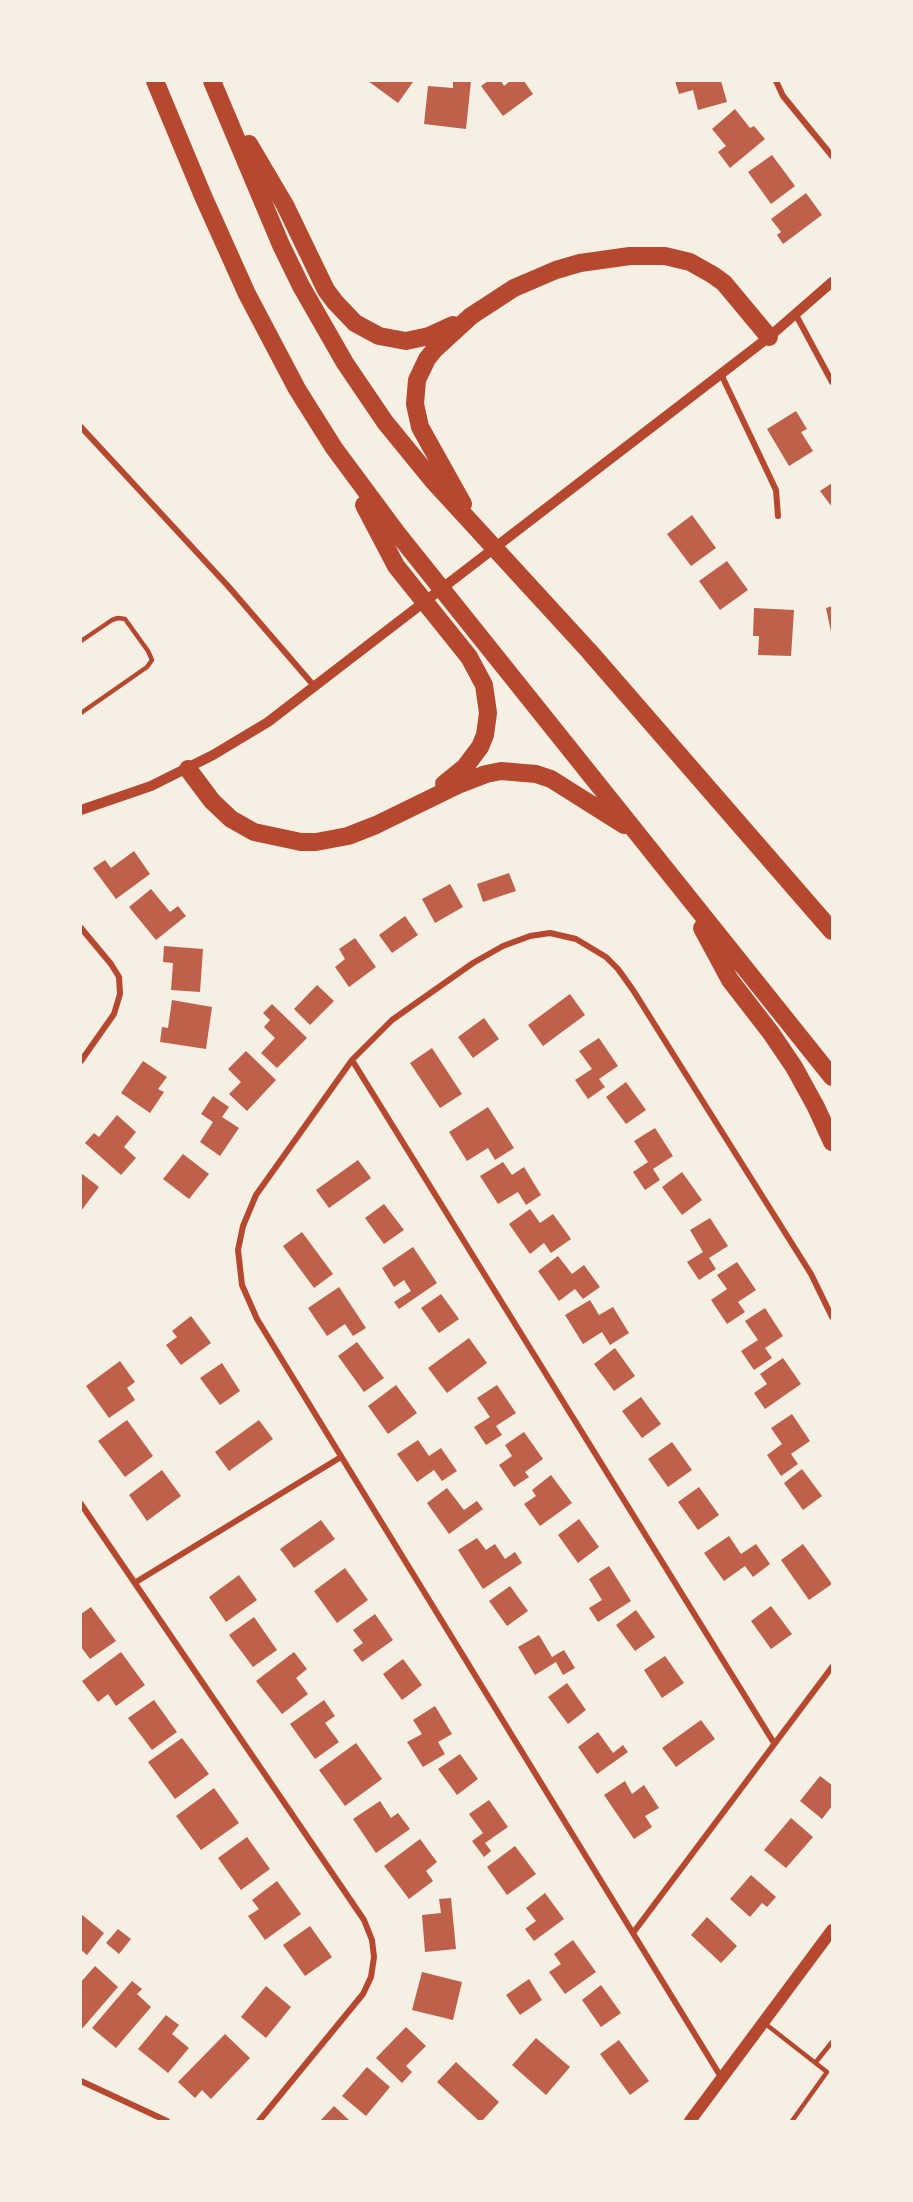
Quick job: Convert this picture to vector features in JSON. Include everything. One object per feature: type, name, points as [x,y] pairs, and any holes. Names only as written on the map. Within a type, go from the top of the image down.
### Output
[{"type":"highway","points":[[143,81],[190,166]]},
{"type":"highway","points":[[155,81],[190,166],[252,304],[297,389],[334,448],[372,503],[832,1077]]},
{"type":"highway","points":[[212,81],[285,205],[326,290],[355,323],[379,336],[406,341],[429,336],[471,316],[514,288],[556,270],[630,256],[665,256],[690,262],[713,274],[724,283],[769,336]]},
{"type":"highway","points":[[212,81],[281,245],[324,328],[365,394],[391,430],[434,482],[650,721],[832,931]]},
{"type":"highway","points":[[471,316],[427,359],[417,380],[415,405],[420,427],[476,526]]},
{"type":"highway","points":[[334,448],[396,566],[469,657],[484,686],[488,713],[485,735],[480,747],[465,767],[416,804]]},
{"type":"highway","points":[[188,768],[212,801],[231,819],[254,832],[286,840],[316,842],[348,837],[416,804],[486,774],[501,771],[527,772],[551,779],[638,835]]},
{"type":"highway","points":[[680,887],[730,981],[771,1033],[800,1076],[832,1142]]},
{"type":"main road","points":[[690,2121],[832,1930]]},
{"type":"street","points":[[776,81],[783,96],[832,156]]},
{"type":"street","points":[[81,810],[151,786],[188,768],[268,722],[721,374],[796,315],[832,282]]},
{"type":"street","points":[[796,315],[832,382]]},
{"type":"street","points":[[721,374],[776,490],[778,516]]},
{"type":"street","points":[[81,427],[228,586],[315,687]]},
{"type":"street","points":[[81,928],[119,977],[120,994],[114,1014],[81,1061]]},
{"type":"street","points":[[722,2078],[256,1319],[242,1284],[238,1250],[243,1226],[256,1195],[352,1060],[392,1020],[472,963],[503,946],[531,936],[550,933],[576,939],[606,957],[618,969],[811,1274],[832,1317]]},
{"type":"street","points":[[352,1060],[774,1743]]},
{"type":"street","points":[[136,1582],[341,1457]]},
{"type":"street","points":[[81,1504],[364,1920],[372,1940],[374,1957],[372,1977],[363,1994],[259,2121]]},
{"type":"street","points":[[633,1933],[832,1667]]},
{"type":"street","points":[[81,2081],[167,2121]]},
{"type":"lane","points":[[81,641],[112,620],[125,619],[152,660],[147,667],[81,713]]},
{"type":"lane","points":[[763,2022],[830,2074],[792,2121]]},
{"type":"lane","points":[[816,2062],[832,2042]]},
{"type":"building","points":[[368,81],[412,81],[413,82],[398,103]]},
{"type":"building","points":[[453,81],[471,81],[466,129],[424,124],[428,86],[453,88]]},
{"type":"building","points":[[488,81],[501,81],[504,86],[510,81],[524,81],[533,94],[503,116],[481,86]]},
{"type":"building","points":[[675,81],[721,81],[727,102],[698,110],[693,90],[679,94]]},
{"type":"building","points":[[735,109],[750,128],[754,126],[765,139],[730,168],[718,152],[726,146],[712,129]]},
{"type":"building","points":[[772,155],[795,186],[771,204],[748,172]]},
{"type":"building","points":[[806,193],[822,215],[783,244],[777,235],[781,232],[771,219]]},
{"type":"building","points":[[796,411],[807,429],[801,432],[813,451],[789,466],[767,429]]},
{"type":"building","points":[[832,483],[832,507],[820,491]]},
{"type":"building","points":[[692,515],[716,548],[691,566],[667,534]]},
{"type":"building","points":[[727,561],[748,590],[720,610],[699,581]]},
{"type":"building","points":[[832,606],[832,632],[831,632],[826,608]]},
{"type":"building","points":[[754,608],[794,610],[791,656],[758,655],[759,636],[753,636]]},
{"type":"building","points":[[134,851],[150,874],[116,899],[93,868],[105,860],[111,868]]},
{"type":"building","points":[[509,873],[516,891],[483,902],[477,884]]},
{"type":"building","points":[[450,884],[463,907],[435,923],[422,899]]},
{"type":"building","points":[[151,889],[170,912],[178,906],[186,916],[156,940],[129,907]]},
{"type":"building","points":[[405,916],[418,935],[392,953],[379,935]]},
{"type":"building","points":[[355,938],[376,967],[349,987],[335,967],[345,959],[339,949]]},
{"type":"building","points":[[164,946],[203,949],[200,992],[171,990],[173,963],[163,962]]},
{"type":"building","points":[[317,985],[334,1001],[310,1025],[294,1009]]},
{"type":"building","points":[[570,994],[585,1015],[543,1046],[528,1025]]},
{"type":"building","points":[[172,1000],[212,1007],[206,1049],[160,1042],[162,1027],[168,1028]]},
{"type":"building","points":[[272,1004],[307,1038],[277,1068],[261,1053],[275,1038],[264,1027],[270,1020],[263,1013]]},
{"type":"building","points":[[484,1018],[499,1039],[473,1058],[458,1037]]},
{"type":"building","points":[[599,1038],[618,1066],[599,1079],[605,1087],[588,1099],[575,1080],[592,1069],[579,1051]]},
{"type":"building","points":[[432,1048],[462,1094],[440,1108],[410,1063]]},
{"type":"building","points":[[246,1051],[276,1080],[247,1111],[229,1094],[241,1082],[228,1069]]},
{"type":"building","points":[[143,1061],[167,1077],[158,1089],[164,1092],[150,1113],[121,1093]]},
{"type":"building","points":[[626,1082],[646,1110],[626,1124],[606,1097]]},
{"type":"building","points":[[213,1096],[229,1107],[222,1117],[239,1128],[220,1156],[200,1142],[213,1122],[201,1114]]},
{"type":"building","points":[[488,1107],[514,1148],[495,1160],[488,1148],[467,1161],[449,1132]]},
{"type":"building","points":[[117,1115],[136,1132],[124,1147],[136,1158],[121,1175],[85,1143],[94,1133],[99,1137]]},
{"type":"building","points":[[655,1128],[673,1156],[653,1169],[660,1180],[645,1190],[633,1172],[648,1162],[634,1141]]},
{"type":"building","points":[[183,1154],[209,1174],[189,1199],[163,1179]]},
{"type":"building","points":[[358,1160],[371,1178],[329,1208],[316,1190]]},
{"type":"building","points":[[503,1162],[512,1175],[524,1167],[541,1195],[526,1205],[518,1192],[498,1204],[480,1176]]},
{"type":"building","points":[[682,1172],[702,1200],[682,1215],[662,1187]]},
{"type":"building","points":[[81,1173],[99,1187],[81,1211]]},
{"type":"building","points":[[384,1204],[404,1230],[384,1244],[365,1218]]},
{"type":"building","points":[[530,1209],[540,1223],[553,1214],[571,1239],[551,1253],[544,1243],[530,1254],[509,1224]]},
{"type":"building","points":[[710,1218],[728,1246],[709,1258],[716,1269],[699,1280],[687,1262],[703,1252],[690,1230]]},
{"type":"building","points":[[302,1232],[333,1274],[314,1288],[283,1246]]},
{"type":"building","points":[[413,1247],[437,1283],[399,1309],[394,1302],[411,1291],[404,1280],[394,1287],[382,1268]]},
{"type":"building","points":[[558,1256],[572,1274],[584,1265],[600,1287],[583,1299],[575,1289],[559,1301],[538,1271]]},
{"type":"building","points":[[737,1262],[756,1290],[738,1302],[745,1312],[727,1324],[711,1300],[727,1289],[717,1275]]},
{"type":"building","points":[[339,1287],[366,1328],[353,1336],[345,1324],[327,1336],[308,1308]]},
{"type":"building","points":[[441,1294],[459,1319],[439,1333],[421,1308]]},
{"type":"building","points":[[590,1300],[599,1315],[613,1307],[629,1333],[610,1345],[602,1332],[583,1344],[565,1315]]},
{"type":"building","points":[[765,1308],[783,1336],[765,1348],[772,1358],[754,1370],[741,1351],[758,1340],[745,1321]]},
{"type":"building","points":[[191,1316],[211,1343],[181,1365],[166,1345],[177,1337],[172,1331]]},
{"type":"building","points":[[469,1338],[487,1363],[447,1393],[428,1368]]},
{"type":"building","points":[[357,1342],[384,1378],[364,1392],[338,1356]]},
{"type":"building","points":[[615,1348],[635,1376],[614,1391],[594,1364]]},
{"type":"building","points":[[783,1358],[801,1384],[765,1409],[754,1393],[767,1384],[760,1374]]},
{"type":"building","points":[[120,1361],[135,1382],[127,1388],[135,1400],[109,1418],[86,1386]]},
{"type":"building","points":[[222,1363],[240,1391],[220,1405],[200,1378]]},
{"type":"building","points":[[396,1385],[417,1413],[388,1434],[368,1406]]},
{"type":"building","points":[[497,1385],[516,1413],[496,1426],[502,1435],[486,1445],[474,1427],[490,1417],[477,1398]]},
{"type":"building","points":[[641,1397],[661,1424],[642,1438],[622,1411]]},
{"type":"building","points":[[792,1414],[810,1441],[791,1454],[798,1464],[781,1476],[767,1455],[782,1444],[771,1428]]},
{"type":"building","points":[[127,1420],[153,1456],[125,1477],[98,1441]]},
{"type":"building","points":[[259,1420],[273,1439],[229,1471],[215,1452]]},
{"type":"building","points":[[524,1432],[543,1459],[525,1472],[529,1477],[514,1487],[499,1465],[512,1456],[505,1445]]},
{"type":"building","points":[[418,1440],[429,1456],[441,1448],[457,1471],[442,1481],[434,1470],[417,1482],[397,1454]]},
{"type":"building","points":[[672,1442],[692,1470],[668,1487],[648,1459]]},
{"type":"building","points":[[802,1469],[822,1496],[803,1510],[784,1483]]},
{"type":"building","points":[[162,1470],[181,1496],[147,1521],[129,1495]]},
{"type":"building","points":[[551,1475],[572,1503],[540,1526],[524,1504],[536,1496],[532,1490]]},
{"type":"building","points":[[699,1487],[719,1515],[698,1530],[678,1502]]},
{"type":"building","points":[[447,1488],[464,1510],[477,1501],[483,1509],[449,1534],[427,1503]]},
{"type":"building","points":[[579,1519],[599,1547],[578,1563],[558,1535]]},
{"type":"building","points":[[321,1520],[335,1539],[294,1568],[280,1549]]},
{"type":"building","points":[[729,1536],[741,1554],[756,1544],[770,1564],[753,1577],[745,1566],[724,1581],[704,1553]]},
{"type":"building","points":[[477,1538],[486,1550],[495,1544],[505,1559],[515,1552],[522,1563],[483,1589],[458,1550]]},
{"type":"building","points":[[803,1544],[832,1584],[809,1600],[781,1560]]},
{"type":"building","points":[[609,1566],[631,1601],[598,1622],[589,1608],[602,1600],[589,1579]]},
{"type":"building","points":[[345,1568],[368,1600],[337,1623],[314,1591]]},
{"type":"building","points":[[239,1575],[257,1600],[226,1622],[209,1597]]},
{"type":"building","points":[[510,1586],[528,1611],[507,1626],[489,1601]]},
{"type":"building","points":[[771,1606],[792,1634],[771,1649],[751,1621]]},
{"type":"building","points":[[91,1607],[116,1641],[90,1659],[81,1647],[81,1614]]},
{"type":"building","points":[[636,1610],[655,1637],[635,1651],[616,1625]]},
{"type":"building","points":[[375,1614],[393,1640],[362,1662],[353,1650],[363,1643],[353,1630]]},
{"type":"building","points":[[254,1617],[277,1650],[253,1667],[229,1635]]},
{"type":"building","points":[[539,1635],[552,1657],[564,1650],[575,1668],[563,1675],[556,1662],[535,1675],[518,1647]]},
{"type":"building","points":[[121,1652],[145,1685],[116,1706],[108,1694],[98,1702],[82,1681]]},
{"type":"building","points":[[294,1652],[307,1669],[296,1678],[308,1694],[282,1714],[256,1681]]},
{"type":"building","points":[[665,1656],[684,1683],[662,1698],[644,1670]]},
{"type":"building","points":[[403,1659],[422,1685],[402,1700],[383,1674]]},
{"type":"building","points":[[567,1683],[586,1710],[568,1724],[548,1697]]},
{"type":"building","points":[[154,1700],[177,1732],[152,1750],[128,1718]]},
{"type":"building","points":[[324,1700],[335,1716],[325,1723],[339,1742],[315,1759],[290,1724]]},
{"type":"building","points":[[435,1706],[452,1734],[438,1742],[445,1754],[423,1767],[407,1742],[422,1734],[413,1720]]},
{"type":"building","points":[[701,1720],[715,1739],[676,1767],[662,1748]]},
{"type":"building","points":[[598,1732],[613,1753],[623,1745],[628,1752],[597,1774],[578,1747]]},
{"type":"building","points":[[182,1738],[209,1774],[175,1799],[148,1762]]},
{"type":"building","points":[[356,1743],[382,1779],[345,1806],[319,1770]]},
{"type":"building","points":[[460,1754],[478,1779],[457,1795],[438,1769]]},
{"type":"building","points":[[820,1776],[832,1785],[832,1806],[822,1819],[800,1801]]},
{"type":"building","points":[[625,1781],[632,1794],[644,1785],[659,1808],[645,1816],[652,1827],[634,1839],[604,1795]]},
{"type":"building","points":[[214,1788],[239,1823],[201,1850],[176,1816]]},
{"type":"building","points":[[489,1800],[508,1827],[485,1843],[491,1851],[484,1857],[472,1841],[483,1833],[469,1814]]},
{"type":"building","points":[[380,1801],[391,1818],[398,1813],[410,1829],[376,1853],[353,1819]]},
{"type":"building","points":[[791,1818],[813,1837],[786,1868],[764,1850]]},
{"type":"building","points":[[247,1837],[270,1869],[241,1890],[218,1858]]},
{"type":"building","points":[[420,1839],[437,1862],[426,1871],[433,1881],[409,1899],[384,1866]]},
{"type":"building","points":[[515,1846],[536,1874],[507,1895],[487,1867]]},
{"type":"building","points":[[751,1875],[776,1897],[767,1907],[762,1903],[750,1917],[730,1899]]},
{"type":"building","points":[[277,1881],[301,1914],[265,1940],[248,1916],[259,1909],[252,1900]]},
{"type":"building","points":[[545,1893],[564,1919],[534,1941],[525,1929],[536,1921],[526,1908]]},
{"type":"building","points":[[451,1898],[456,1949],[425,1952],[422,1915],[441,1913],[439,1899]]},
{"type":"building","points":[[81,1914],[104,1933],[87,1955],[81,1950]]},
{"type":"building","points":[[707,1917],[737,1946],[721,1963],[691,1935]]},
{"type":"building","points":[[310,1926],[332,1957],[305,1976],[283,1945]]},
{"type":"building","points":[[118,1929],[131,1939],[119,1954],[106,1943]]},
{"type":"building","points":[[573,1940],[596,1972],[565,1994],[549,1972],[561,1964],[554,1954]]},
{"type":"building","points":[[95,1966],[118,1987],[81,2030],[81,1982]]},
{"type":"building","points":[[422,1972],[462,1982],[453,2020],[412,2010]]},
{"type":"building","points":[[529,1979],[542,2000],[520,2015],[506,1995]]},
{"type":"building","points":[[132,1981],[142,1989],[137,1994],[151,2007],[116,2048],[92,2028]]},
{"type":"building","points":[[601,1985],[621,2013],[601,2027],[582,2000]]},
{"type":"building","points":[[266,1986],[291,2007],[266,2038],[241,2017]]},
{"type":"building","points":[[166,2015],[179,2025],[172,2034],[189,2048],[168,2073],[138,2049]]},
{"type":"building","points":[[406,2027],[426,2046],[406,2066],[412,2072],[402,2083],[376,2058]]},
{"type":"building","points":[[225,2034],[250,2058],[211,2099],[202,2090],[195,2098],[178,2082]]},
{"type":"building","points":[[536,2038],[570,2067],[546,2095],[512,2065]]},
{"type":"building","points":[[619,2040],[649,2081],[630,2095],[600,2054]]},
{"type":"building","points":[[456,2062],[499,2102],[482,2121],[479,2121],[437,2082]]},
{"type":"building","points":[[367,2067],[390,2087],[366,2116],[342,2096]]},
{"type":"building","points":[[334,2106],[350,2121],[320,2121]]}]
